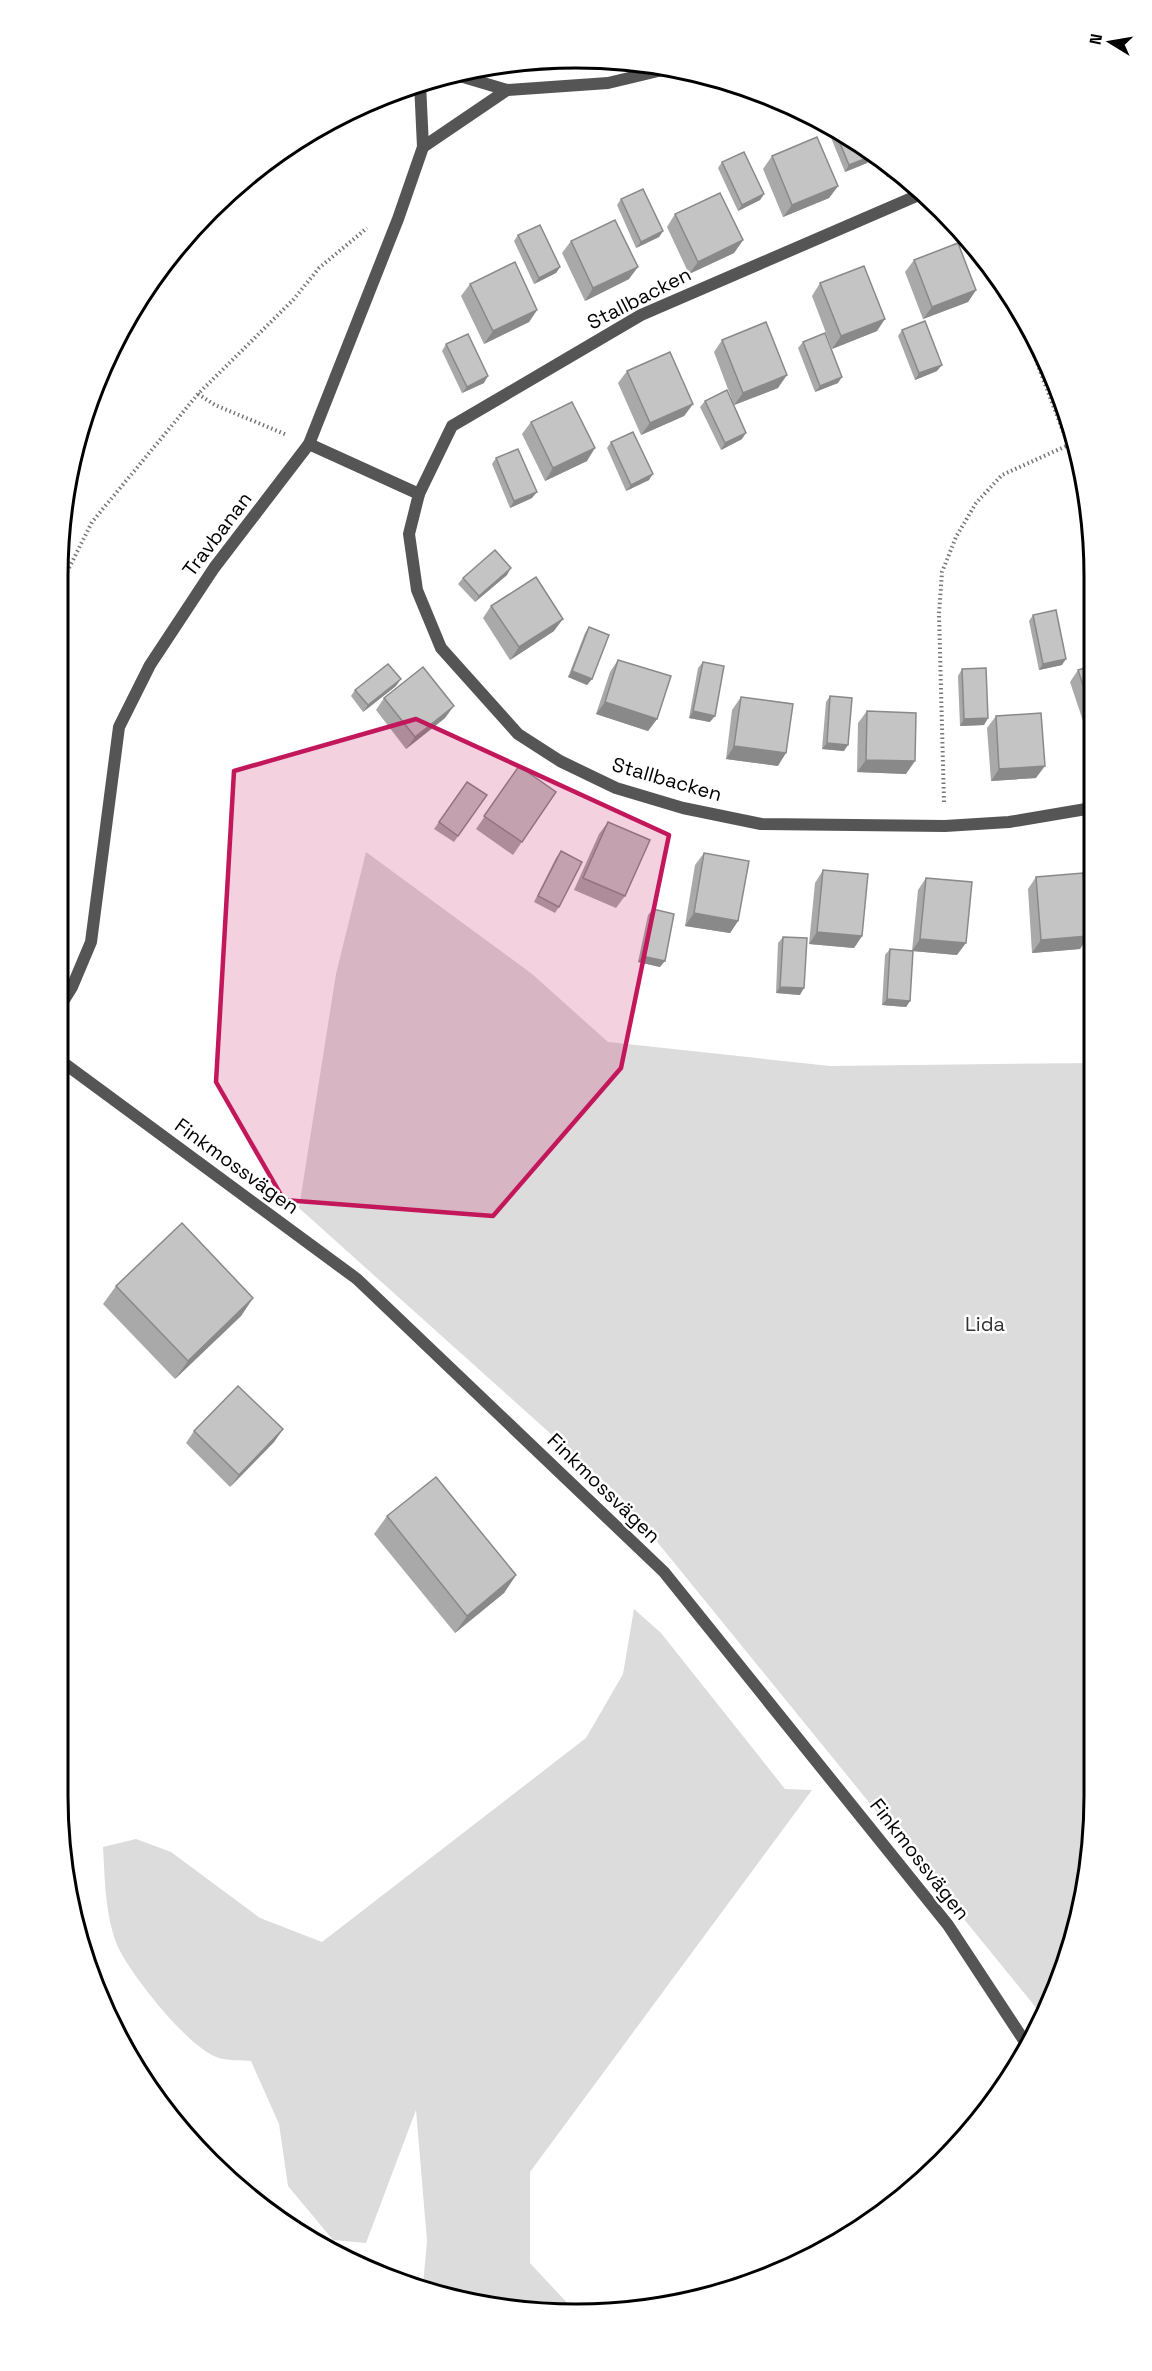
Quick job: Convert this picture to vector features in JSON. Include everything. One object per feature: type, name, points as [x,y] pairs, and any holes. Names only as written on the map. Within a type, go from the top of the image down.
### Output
[{"type":"street","points":[[469,79],[507,90],[608,82],[648,73]]},
{"type":"street","points":[[423,147],[507,90]]},
{"type":"street","name":"Travbanan","points":[[68,993],[91,942],[119,727],[150,665],[214,568],[309,444],[398,219],[423,147],[420,92]]},
{"type":"street","name":"Stallbacken","points":[[914,197],[640,315],[452,426],[419,494],[409,534],[417,590],[441,648],[518,734],[560,761],[616,788],[683,808],[761,824],[945,826],[1009,822],[1084,809]]},
{"type":"street","points":[[309,444],[419,494]]},
{"type":"street","name":"Finkmossvägen","points":[[68,1066],[357,1279],[664,1572],[948,1925],[1022,2038]]},
{"type":"path","points":[[68,570],[92,522],[198,393],[293,300],[319,268],[374,223],[398,219]]},
{"type":"path","points":[[198,393],[214,405],[309,444]]},
{"type":"path","points":[[945,826],[939,614],[942,572],[956,537],[976,503],[1002,475],[1068,446]]},
{"type":"highlighted area","points":[[416,719],[669,835],[621,1068],[493,1216],[284,1200],[216,1082],[234,771]]},
{"type":"green space","name":"Lida","points":[[366,852],[532,974],[608,1042],[830,1066],[1084,1063],[1083,1828],[1075,1894],[1067,1927],[1058,1958],[1037,2009],[619,1495],[299,1208],[336,974]]},
{"type":"green space","points":[[634,1609],[661,1633],[785,1789],[812,1790],[530,2172],[530,2263],[568,2303],[477,2294],[423,2280],[427,2241],[416,2110],[366,2243],[333,2240],[288,2186],[279,2124],[251,2061],[219,2058],[192,2041],[162,2010],[125,1959],[118,1947],[110,1923],[103,1847],[136,1839],[171,1852],[260,1918],[322,1942],[586,1738],[623,1674]]},
{"type":"building","points":[[817,137],[838,186],[792,205],[772,156]]},
{"type":"building","points":[[839,141],[866,158],[849,165]]},
{"type":"building","points":[[744,152],[764,194],[742,205],[722,162]]},
{"type":"building","points":[[643,189],[663,231],[641,242],[621,199]]},
{"type":"building","points":[[720,193],[743,240],[698,262],[675,214]]},
{"type":"building","points":[[615,220],[638,267],[593,288],[571,241]]},
{"type":"building","points":[[540,225],[560,267],[539,278],[518,235]]},
{"type":"building","points":[[958,243],[976,290],[932,307],[914,260]]},
{"type":"building","points":[[515,262],[537,310],[493,331],[470,284]]},
{"type":"building","points":[[864,266],[885,319],[841,336],[820,283]]},
{"type":"building","points":[[925,321],[942,365],[919,373],[902,330]]},
{"type":"building","points":[[766,322],[787,375],[743,393],[722,340]]},
{"type":"building","points":[[825,333],[842,377],[820,386],[803,342]]},
{"type":"building","points":[[468,334],[488,376],[467,387],[446,344]]},
{"type":"building","points":[[670,352],[693,404],[650,423],[627,371]]},
{"type":"building","points":[[727,390],[746,433],[725,443],[705,401]]},
{"type":"building","points":[[572,402],[595,448],[553,468],[531,422]]},
{"type":"building","points":[[633,432],[653,474],[631,485],[611,442]]},
{"type":"building","points":[[518,449],[537,492],[514,501],[496,458]]},
{"type":"building","points":[[495,550],[511,568],[479,596],[463,578]]},
{"type":"building","points":[[536,577],[563,619],[519,647],[491,606]]},
{"type":"building","points":[[1056,610],[1066,659],[1043,664],[1033,615]]},
{"type":"building","points":[[589,627],[609,635],[592,679],[572,671]]},
{"type":"building","points":[[618,660],[671,676],[657,719],[605,702]]},
{"type":"building","points":[[703,662],[724,666],[715,716],[693,711]]},
{"type":"building","points":[[388,664],[401,679],[368,705],[355,690]]},
{"type":"building","points":[[423,667],[454,706],[415,737],[384,698]]},
{"type":"building","points":[[986,668],[988,718],[964,719],[962,669]]},
{"type":"building","points":[[1084,668],[1084,688],[1078,670]]},
{"type":"building","points":[[830,696],[852,698],[848,745],[827,743]]},
{"type":"building","points":[[741,697],[793,704],[786,753],[734,746]]},
{"type":"building","points":[[867,711],[916,713],[915,761],[866,760]]},
{"type":"building","points":[[1041,713],[1045,766],[999,769],[996,716]]},
{"type":"building","points":[[519,766],[556,792],[522,842],[484,816]]},
{"type":"building","points":[[467,782],[487,795],[458,836],[439,822]]},
{"type":"building","points":[[608,822],[650,840],[625,896],[583,878]]},
{"type":"building","points":[[561,851],[582,862],[559,907],[538,896]]},
{"type":"building","points":[[704,853],[749,861],[738,921],[694,913]]},
{"type":"building","points":[[823,870],[868,874],[862,936],[817,932]]},
{"type":"building","points":[[1083,873],[1084,936],[1041,940],[1036,877]]},
{"type":"building","points":[[926,878],[972,882],[966,943],[920,939]]},
{"type":"building","points":[[653,909],[674,914],[665,961],[642,956]]},
{"type":"building","points":[[783,937],[807,938],[804,988],[780,987]]},
{"type":"building","points":[[890,949],[913,951],[910,1001],[887,999]]},
{"type":"building","points":[[182,1223],[253,1298],[188,1361],[116,1286]]},
{"type":"building","points":[[238,1386],[283,1429],[239,1475],[194,1431]]},
{"type":"building","points":[[436,1477],[516,1575],[467,1616],[387,1516]]}]
